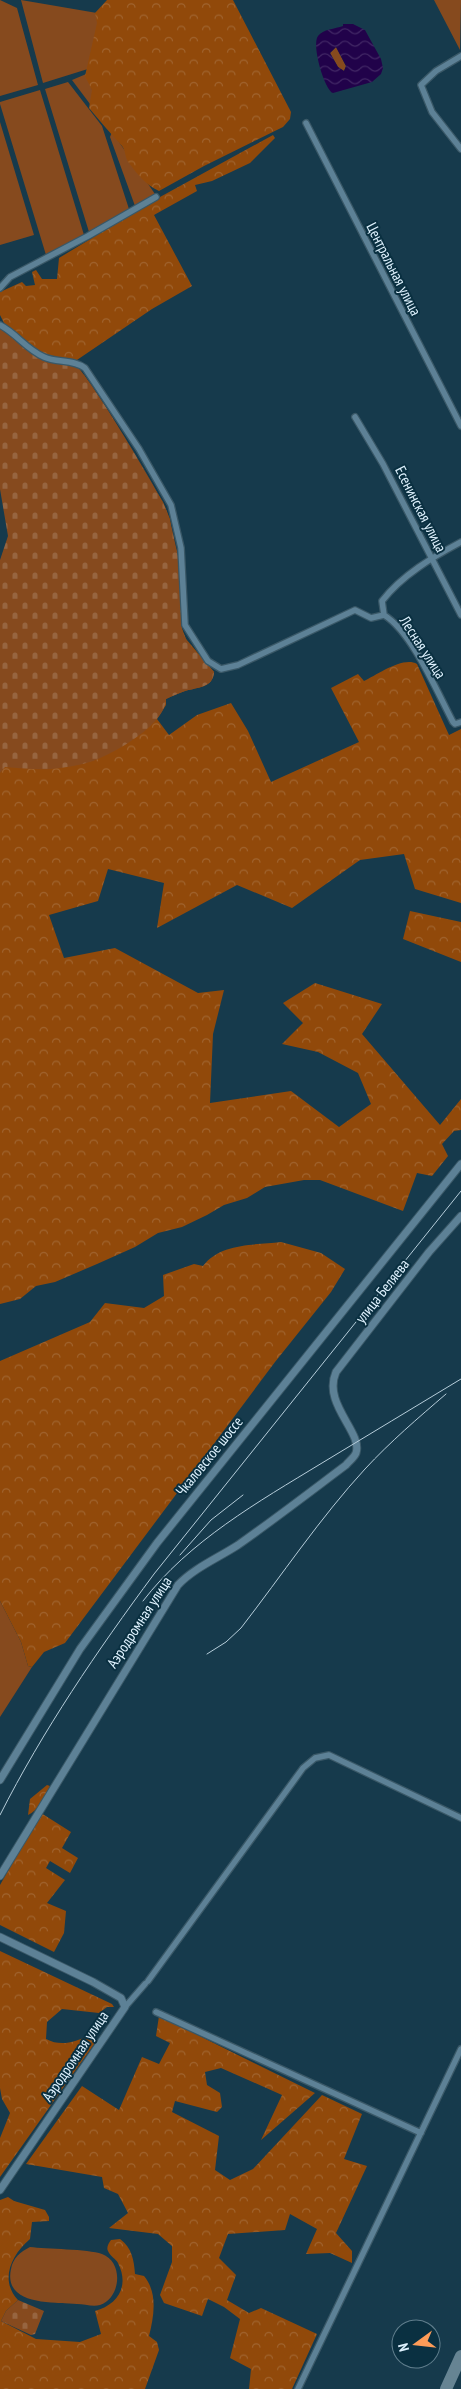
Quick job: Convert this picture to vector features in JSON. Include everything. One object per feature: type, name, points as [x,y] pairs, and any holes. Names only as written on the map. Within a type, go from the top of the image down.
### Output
[{"type":"street","points":[[461,56],[436,71],[421,85],[432,112],[461,150]]},
{"type":"street","name":"Центральная улица","points":[[306,123],[461,426]]},
{"type":"street","points":[[0,288],[10,277],[88,236],[156,197]]},
{"type":"street","points":[[0,325],[12,331],[24,346],[46,358],[79,364],[85,368],[139,449],[174,514],[181,548],[185,625],[208,661],[221,668],[238,665],[355,610],[370,618],[384,615],[382,601],[388,592],[432,558],[461,542]]},
{"type":"street","name":"Есенинская улица","points":[[355,417],[383,464],[461,614]]},
{"type":"street","name":"Лесная улица","points":[[384,615],[395,622],[412,648],[453,722],[455,724],[461,722]]},
{"type":"street","name":"Чкаловское шоссе","points":[[0,1780],[80,1649],[140,1566],[461,1164]]},
{"type":"street","name":"улица Беляева","points":[[354,1439],[337,1404],[332,1386],[336,1372],[429,1252],[461,1216]]},
{"type":"street","name":"Аэродромная улица","points":[[0,1876],[178,1585],[188,1576],[260,1530],[346,1465],[356,1452],[354,1439]]},
{"type":"street","points":[[125,2007],[146,1982],[303,1768],[315,1758],[329,1755],[461,1818]]},
{"type":"street","name":"Аэродромная улица","points":[[0,1937],[94,1982],[121,1998],[125,2007],[0,2190]]},
{"type":"street","points":[[156,2012],[421,2133]]},
{"type":"street","points":[[298,2389],[461,2049]]},
{"type":"green space","points":[[0,0],[17,8],[38,85],[0,96]]},
{"type":"green space","points":[[21,0],[97,13],[98,24],[91,68],[43,83]]},
{"type":"green space","points":[[107,0],[233,0],[291,112],[290,119],[283,127],[204,166],[159,191],[154,189],[135,171],[128,161],[122,146],[89,108],[92,90],[85,76],[97,23],[95,13]]},
{"type":"green space","points":[[434,0],[461,0],[460,50]]},
{"type":"green space","points":[[336,47],[346,66],[344,71],[338,67],[330,53]]},
{"type":"green space","points":[[91,72],[93,108],[72,80]]},
{"type":"green space","points":[[68,82],[102,126],[129,209],[89,232],[45,89]]},
{"type":"green space","points":[[40,90],[84,235],[46,255],[0,104],[0,102]]},
{"type":"green space","points":[[0,122],[34,235],[0,245]]},
{"type":"green space","points":[[112,132],[155,194],[135,206],[110,137]]},
{"type":"green space","points":[[273,135],[275,138],[250,163],[212,181],[195,185],[197,191],[154,215],[192,286],[152,309],[74,362],[64,358],[46,357],[6,327],[0,315],[0,292],[22,282],[26,286],[35,285],[32,272],[36,270],[42,279],[57,279],[59,258],[160,197]]},
{"type":"green space","points":[[0,327],[39,357],[76,366],[83,373],[121,430],[157,492],[170,521],[179,561],[180,609],[182,629],[185,637],[214,672],[208,684],[166,699],[157,719],[137,737],[114,752],[83,764],[56,769],[5,767],[0,773],[0,560],[8,536],[0,489]]},
{"type":"green space","points":[[0,373],[84,375],[163,502],[170,519],[182,605],[181,626],[186,639],[214,672],[208,684],[166,699],[166,705],[157,719],[169,735],[197,715],[231,703],[248,731],[271,782],[359,742],[331,688],[358,674],[364,681],[405,662],[417,664],[449,735],[461,729],[461,903],[415,889],[404,854],[360,860],[292,908],[237,885],[157,928],[164,883],[108,869],[98,901],[49,915],[64,958],[115,948],[198,993],[224,990],[213,1034],[210,1103],[291,1091],[339,1127],[371,1104],[358,1073],[318,1052],[282,1044],[303,1023],[283,1003],[315,983],[382,1004],[362,1034],[440,1125],[461,1099],[461,1130],[454,1131],[442,1144],[448,1156],[432,1176],[417,1173],[403,1211],[320,1180],[304,1180],[265,1187],[247,1198],[224,1205],[182,1227],[158,1233],[135,1247],[97,1264],[55,1282],[36,1286],[20,1299],[0,1304],[0,580],[30,574]]},
{"type":"green space","points":[[410,911],[461,922],[461,962],[403,939]]},
{"type":"green space","points":[[281,1242],[321,1253],[345,1269],[331,1292],[275,1362],[65,1643],[44,1652],[32,1667],[28,1666],[21,1642],[0,1601],[0,1361],[90,1322],[105,1303],[144,1308],[164,1296],[163,1275],[194,1264],[203,1266],[210,1258],[228,1249],[239,1246]]},
{"type":"green space","points":[[0,1601],[21,1642],[28,1666],[32,1667],[0,1717]]},
{"type":"green space","points":[[47,1785],[50,1786],[41,1803],[28,1815],[30,1799]]},
{"type":"green space","points":[[41,1813],[71,1832],[62,1848],[78,1858],[70,1873],[50,1861],[46,1868],[65,1880],[47,1903],[66,1911],[64,1933],[54,1952],[0,1925],[0,1885]]},
{"type":"green space","points":[[0,1951],[112,2004],[114,2007],[107,2007],[99,2013],[62,2009],[47,2022],[46,2039],[57,2043],[68,2043],[90,2035],[97,2040],[0,2177],[0,2138],[10,2113],[2,2099],[0,2088]]},
{"type":"green space","points":[[159,2016],[315,2093],[261,2140],[282,2095],[221,2068],[205,2072],[207,2085],[220,2093],[222,2107],[217,2112],[175,2101],[172,2112],[219,2136],[215,2170],[230,2180],[253,2169],[322,2095],[362,2114],[344,2159],[367,2166],[336,2233],[352,2251],[352,2263],[330,2253],[306,2254],[317,2229],[290,2214],[285,2230],[228,2234],[219,2258],[236,2275],[227,2300],[249,2313],[261,2308],[317,2334],[292,2389],[249,2389],[251,2369],[230,2358],[240,2319],[224,2307],[208,2299],[202,2316],[164,2303],[160,2295],[172,2262],[172,2246],[158,2234],[109,2228],[128,2213],[118,2194],[104,2188],[102,2177],[26,2164],[82,2086],[119,2110],[142,2057],[159,2064],[170,2043],[156,2036]]},
{"type":"green space","points":[[8,2197],[14,2201],[45,2210],[49,2221],[32,2222],[30,2239],[17,2253],[13,2261],[10,2269],[9,2285],[18,2300],[6,2311],[1,2321],[36,2339],[80,2342],[101,2334],[95,2311],[115,2300],[122,2287],[123,2280],[118,2263],[107,2248],[111,2240],[120,2239],[132,2255],[135,2274],[144,2276],[153,2297],[154,2305],[149,2336],[157,2342],[159,2350],[145,2389],[0,2389],[0,2200]]},
{"type":"green space","points":[[30,2247],[77,2250],[102,2254],[114,2264],[117,2272],[116,2288],[107,2301],[94,2306],[44,2302],[22,2296],[15,2290],[11,2281],[11,2269],[13,2262],[18,2256]]},
{"type":"green space","points":[[18,2300],[44,2311],[35,2334],[31,2335],[1,2321],[6,2311]]},
{"type":"water","points":[[343,24],[353,24],[365,30],[381,59],[383,68],[381,74],[372,82],[333,93],[326,85],[320,67],[316,41],[323,32],[343,26]],"holes":[[[336,47],[346,66],[344,71],[338,67],[330,53]]]},
{"type":"taxiway","points":[[446,2389],[461,2356]]},
{"type":"railway","points":[[0,1815],[34,1752],[72,1692],[154,1574],[461,1191]]},
{"type":"railway","points":[[143,1601],[161,1579],[181,1560],[226,1524],[249,1508],[461,1379]]},
{"type":"railway","points":[[207,1654],[226,1642],[241,1628],[317,1527],[365,1469],[394,1440],[446,1394]]},
{"type":"railway","points":[[180,1555],[211,1520],[243,1495]]}]
